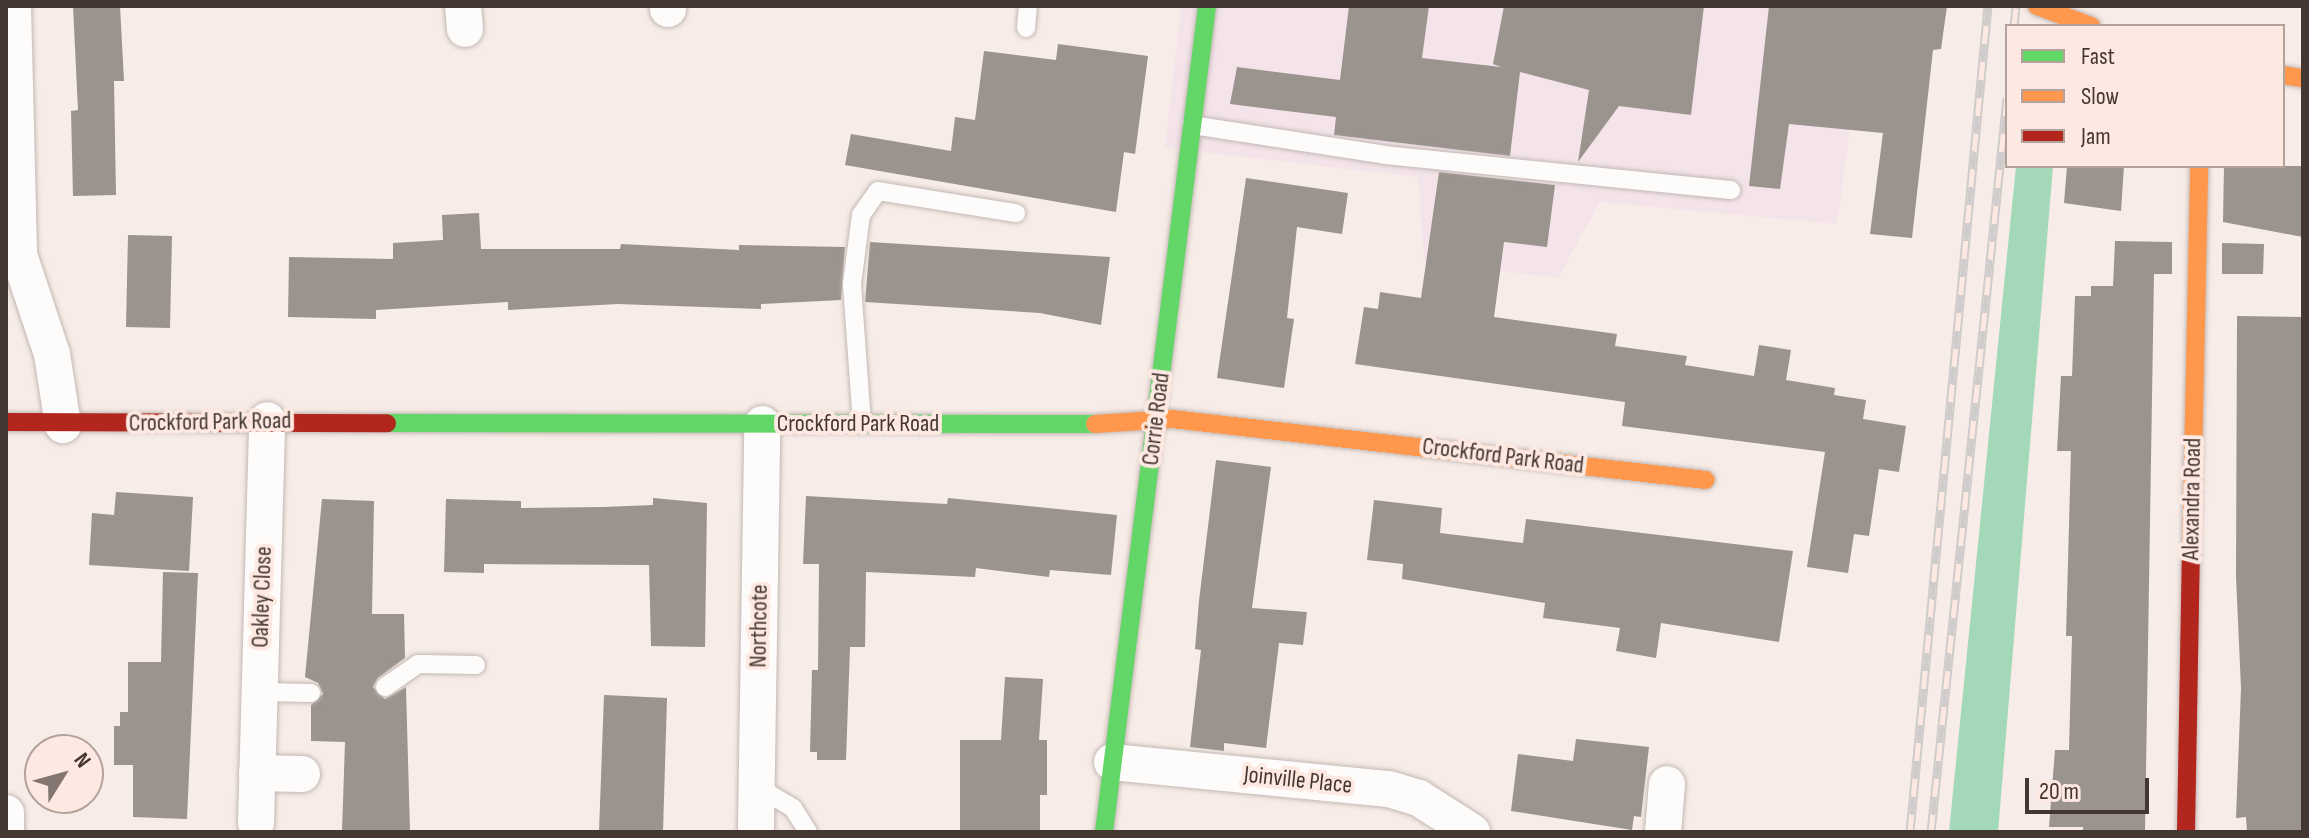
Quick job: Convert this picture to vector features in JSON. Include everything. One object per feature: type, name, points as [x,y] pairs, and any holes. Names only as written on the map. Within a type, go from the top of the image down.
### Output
[{"type":"street","points":[[13,6],[19,255],[52,354],[63,425]]},
{"type":"street","name":"Corrie Road","points":[[1104,832],[1207,6]]},
{"type":"street","points":[[2037,6],[2086,24]]},
{"type":"street","name":"Alexandra Road","points":[[2186,832],[2199,168]]},
{"type":"street","name":"Crockford Park Road","points":[[6,422],[63,425],[267,420],[862,424],[1156,420],[1706,480]]},
{"type":"street","name":"Oakley Close","points":[[256,823],[267,420]]},
{"type":"street","name":"Northcote","points":[[756,827],[762,424]]},
{"type":"street","name":"Joinville Place","points":[[1112,762],[1389,789],[1419,798],[1472,832]]},
{"type":"street","points":[[257,773],[302,774]]},
{"type":"street","points":[[1663,832],[1667,784]]},
{"type":"street","points":[[6,813],[6,832]]},
{"type":"lane","points":[[1026,28],[1028,6]]},
{"type":"lane","points":[[1192,125],[1385,155],[1731,190]]},
{"type":"lane","points":[[862,424],[852,284],[861,215],[878,191],[1016,213]]},
{"type":"lane","points":[[385,687],[418,664],[476,665]]},
{"type":"lane","points":[[259,692],[311,693]]},
{"type":"lane","points":[[756,786],[793,808],[808,832]]},
{"type":"shaded area","points":[[1181,6],[1867,6],[1837,224],[1600,202],[1558,278],[1424,261],[1418,177],[1165,148]]},
{"type":"green space","points":[[2016,168],[2053,168],[1998,832],[1949,832]]},
{"type":"building","points":[[73,6],[120,6],[124,81],[114,81],[116,195],[73,196],[71,111],[78,110]]},
{"type":"building","points":[[1349,6],[1429,6],[1422,58],[1501,67],[1493,64],[1504,6],[1704,6],[1691,115],[1619,106],[1578,162],[1589,90],[1520,72],[1510,156],[1334,135],[1336,117],[1230,104],[1237,67],[1340,80]]},
{"type":"building","points":[[1769,6],[1947,6],[1941,49],[1933,50],[1912,238],[1870,234],[1883,133],[1789,124],[1780,189],[1749,186]]},
{"type":"building","points":[[1058,44],[1148,56],[1135,154],[1124,152],[1116,212],[845,165],[851,134],[951,151],[955,117],[975,120],[984,51],[1056,60]]},
{"type":"building","points":[[2303,166],[2303,237],[2223,222],[2224,168]]},
{"type":"building","points":[[2067,168],[2124,168],[2121,211],[2064,203]]},
{"type":"building","points":[[1439,172],[1555,185],[1547,247],[1504,242],[1494,317],[1617,334],[1615,346],[1687,356],[1685,365],[1754,376],[1759,345],[1791,350],[1786,380],[1835,388],[1834,395],[1866,400],[1863,419],[1906,426],[1899,472],[1879,469],[1869,536],[1854,534],[1848,573],[1807,567],[1825,452],[1622,426],[1625,402],[1355,364],[1364,307],[1378,309],[1380,292],[1421,298]]},
{"type":"building","points":[[1246,178],[1348,193],[1342,234],[1297,227],[1287,318],[1294,319],[1284,388],[1217,378]]},
{"type":"building","points":[[479,213],[481,249],[620,249],[621,244],[739,250],[739,245],[845,247],[841,300],[761,304],[761,309],[618,304],[508,310],[508,302],[376,310],[376,319],[288,317],[289,257],[393,259],[393,243],[443,240],[442,215]]},
{"type":"building","points":[[128,235],[172,236],[170,328],[126,327]]},
{"type":"building","points":[[2115,241],[2172,242],[2172,274],[2154,274],[2145,832],[2083,832],[2083,827],[2049,827],[2055,750],[2069,750],[2072,636],[2066,636],[2071,451],[2057,451],[2061,376],[2072,376],[2075,296],[2091,296],[2091,286],[2113,286]]},
{"type":"building","points":[[870,242],[1110,257],[1101,325],[1040,313],[865,302]]},
{"type":"building","points":[[2222,243],[2264,244],[2263,274],[2222,274]]},
{"type":"building","points":[[2237,316],[2303,317],[2303,832],[2247,832],[2246,817],[2236,818],[2241,688],[2236,577]]},
{"type":"building","points":[[1216,460],[1271,467],[1252,608],[1307,612],[1303,645],[1279,643],[1266,748],[1224,743],[1224,751],[1190,747],[1201,650],[1195,649],[1199,601]]},
{"type":"building","points":[[116,492],[193,497],[189,571],[89,565],[92,513],[114,515]]},
{"type":"building","points":[[806,496],[947,504],[948,498],[1117,515],[1111,575],[1050,570],[1049,577],[976,568],[975,577],[866,572],[865,647],[850,647],[846,760],[817,760],[817,752],[810,752],[812,670],[818,670],[819,564],[803,564]]},
{"type":"building","points":[[653,498],[707,503],[705,647],[651,646],[649,565],[484,564],[484,573],[444,572],[446,499],[521,501],[521,508],[653,505]]},
{"type":"building","points":[[322,499],[374,501],[372,614],[404,614],[405,658],[378,678],[373,687],[385,699],[406,687],[410,832],[342,832],[345,742],[311,741],[311,705],[323,694],[318,683],[305,677]]},
{"type":"building","points":[[1374,500],[1442,508],[1440,533],[1523,543],[1526,519],[1793,551],[1779,642],[1661,623],[1656,658],[1616,651],[1620,628],[1543,618],[1545,603],[1402,579],[1403,564],[1367,560]]},
{"type":"building","points":[[163,572],[198,573],[187,819],[133,817],[133,765],[114,765],[114,726],[120,726],[120,712],[128,712],[128,662],[161,662]]},
{"type":"building","points":[[1005,677],[1043,679],[1039,740],[1047,740],[1047,795],[1040,795],[1040,832],[960,832],[960,740],[1001,740]]},
{"type":"building","points":[[604,695],[667,698],[663,832],[599,832]]},
{"type":"building","points":[[1576,739],[1649,747],[1641,817],[1634,816],[1632,830],[1511,811],[1518,754],[1573,761]]},
{"type":"railway","points":[[1910,832],[1988,6]]},
{"type":"railway","points":[[2014,24],[2016,6]]},
{"type":"railway","points":[[1931,832],[2005,117]]},
{"type":"traffic: fast","points":[[1104,832],[1207,6]]},
{"type":"traffic: fast","points":[[387,423],[1095,424]]},
{"type":"traffic: slow","points":[[2037,6],[2086,24]]},
{"type":"traffic: slow","points":[[2285,75],[2303,78]]},
{"type":"traffic: slow","points":[[2191,559],[2199,168]]},
{"type":"traffic: slow","points":[[1095,424],[1172,419],[1706,480]]},
{"type":"traffic: jam","points":[[6,422],[387,423]]},
{"type":"traffic: jam","points":[[2186,832],[2191,559]]}]
